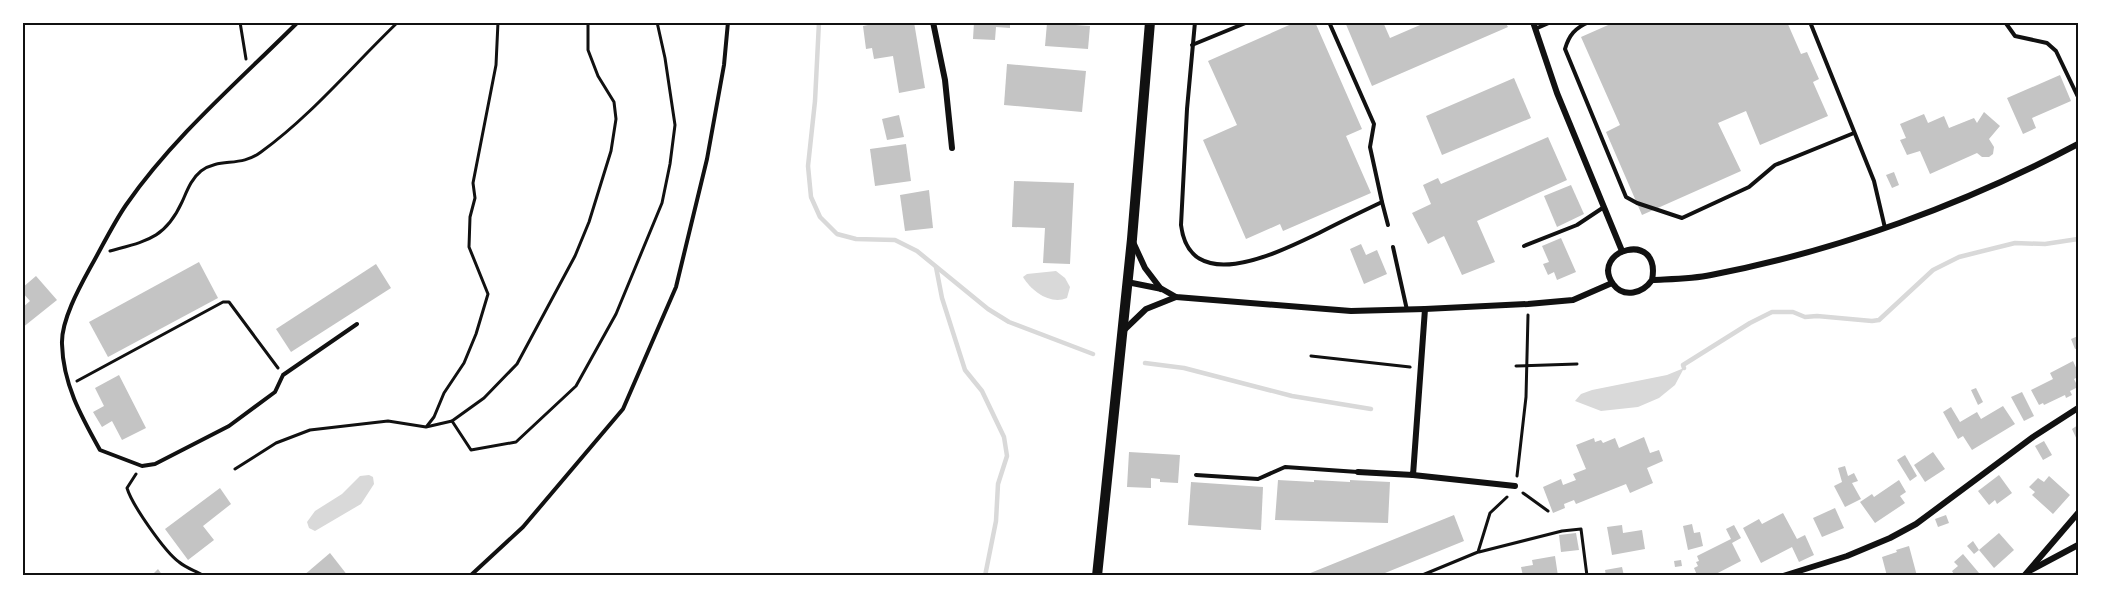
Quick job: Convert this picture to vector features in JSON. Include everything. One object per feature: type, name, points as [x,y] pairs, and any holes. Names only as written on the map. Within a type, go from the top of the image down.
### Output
[{"type":"main road","points":[[1097,576],[1132,240],[1150,22]]},
{"type":"street","points":[[933,22],[945,80],[952,148]]},
{"type":"street","points":[[1534,25],[1557,93],[1622,251]]},
{"type":"street","points":[[1652,280],[1709,275],[1829,246],[1885,228],[2031,169],[2079,144]]},
{"type":"street","points":[[1132,240],[1145,268],[1162,289]]},
{"type":"street","points":[[1636,249],[1646,254],[1651,260],[1654,271],[1652,280],[1640,292],[1629,293],[1618,289],[1612,283],[1609,267],[1622,251],[1636,249]]},
{"type":"street","points":[[1127,282],[1162,289],[1176,297],[1352,311],[1573,300],[1612,283]]},
{"type":"street","points":[[1122,332],[1146,309],[1176,297]]},
{"type":"street","points":[[1413,475],[1425,309]]},
{"type":"street","points":[[1783,576],[1847,556],[1916,524],[2032,437],[2079,408]]},
{"type":"street","points":[[1358,472],[1413,475],[1515,486]]},
{"type":"street","points":[[2026,574],[2079,513]]},
{"type":"street","points":[[2026,574],[2079,545]]},
{"type":"lane","points":[[298,22],[190,128],[160,161],[125,206],[80,285],[63,330],[62,343],[68,386],[100,450],[142,466],[155,464],[229,426],[275,392],[283,375],[357,324]]},
{"type":"lane","points":[[470,576],[523,527],[623,409],[676,287],[707,159],[724,65],[728,22]]},
{"type":"lane","points":[[1195,22],[1187,109],[1181,225],[1186,245],[1195,256],[1207,262],[1226,265],[1276,254],[1382,202]]},
{"type":"lane","points":[[1192,45],[1248,22]]},
{"type":"lane","points":[[1329,22],[1374,124],[1370,147],[1388,225]]},
{"type":"lane","points":[[1534,25],[1551,22]]},
{"type":"lane","points":[[1588,22],[1568,37],[1564,49],[1626,197],[1637,203],[1682,218],[1749,187],[1776,165],[1854,132]]},
{"type":"lane","points":[[1810,22],[1874,181],[1885,228]]},
{"type":"lane","points":[[2005,22],[2015,36],[2046,43],[2056,51],[2079,97]]},
{"type":"lane","points":[[1524,246],[1577,225],[1605,207]]},
{"type":"lane","points":[[1394,247],[1407,310]]},
{"type":"lane","points":[[1196,475],[1258,479],[1286,467],[1358,472]]},
{"type":"path","points":[[240,22],[248,72]]},
{"type":"path","points":[[98,254],[153,239],[172,220],[188,187],[199,173],[212,164],[242,162],[260,154],[321,100],[398,22]]},
{"type":"path","points":[[426,427],[434,417],[444,393],[464,363],[476,334],[488,294],[469,247],[470,218],[475,198],[473,183],[496,65],[498,22]]},
{"type":"path","points":[[235,469],[276,444],[310,430],[388,421],[426,427],[452,421],[484,398],[517,364],[575,256],[589,222],[611,151],[616,119],[614,102],[598,76],[588,50],[588,22]]},
{"type":"path","points":[[452,421],[471,450],[516,442],[576,386],[616,314],[662,203],[670,164],[675,125],[657,22]]},
{"type":"path","points":[[68,386],[223,302],[229,302],[283,375]]},
{"type":"path","points":[[1478,552],[1490,513],[1511,494],[1515,486],[1528,366],[1528,304]]},
{"type":"path","points":[[1311,356],[1421,368]]},
{"type":"path","points":[[1516,366],[1577,364]]},
{"type":"path","points":[[142,466],[128,488],[130,498],[149,527],[178,562],[204,576]]},
{"type":"path","points":[[1515,486],[1548,511]]},
{"type":"path","points":[[1420,576],[1478,552],[1562,531],[1581,530],[1587,576]]},
{"type":"shaded area","points":[[1056,271],[1065,278],[1070,287],[1067,298],[1061,300],[1042,296],[1031,288],[1023,277],[1027,274]]},
{"type":"shaded area","points":[[1684,368],[1675,385],[1659,398],[1638,407],[1601,411],[1575,401],[1581,394],[1592,390],[1667,375]]},
{"type":"shaded area","points":[[360,476],[373,477],[374,484],[361,504],[315,531],[309,528],[307,522],[315,511],[342,494]]},
{"type":"building","points":[[883,22],[914,22],[925,88],[899,93],[893,56],[874,59],[872,48],[866,49],[863,26]]},
{"type":"building","points":[[974,22],[1010,22],[1010,28],[996,27],[995,40],[973,39]]},
{"type":"building","points":[[1296,22],[1315,22],[1362,129],[1346,136],[1371,193],[1283,231],[1280,224],[1246,239],[1203,140],[1237,125],[1208,61]]},
{"type":"building","points":[[1345,22],[1383,22],[1390,38],[1427,22],[1505,22],[1508,27],[1372,86]]},
{"type":"building","points":[[1615,22],[1787,22],[1801,54],[1807,52],[1819,79],[1813,82],[1828,116],[1760,145],[1746,111],[1718,123],[1741,171],[1642,215],[1606,132],[1620,125],[1581,37]]},
{"type":"building","points":[[1047,23],[1090,26],[1088,49],[1045,46]]},
{"type":"building","points":[[1007,64],[1086,71],[1082,112],[1004,105]]},
{"type":"building","points":[[2060,75],[2071,101],[2032,118],[2036,128],[2023,134],[2007,98]]},
{"type":"building","points":[[1514,78],[1531,118],[1442,155],[1426,116]]},
{"type":"building","points":[[1984,112],[2000,126],[1989,139],[1994,147],[1993,154],[1989,157],[1982,157],[1977,153],[1930,174],[1920,151],[1907,155],[1900,140],[1906,138],[1900,124],[1924,114],[1928,123],[1944,116],[1949,128],[1974,118],[1977,123]]},
{"type":"building","points":[[899,115],[904,137],[887,140],[882,119]]},
{"type":"building","points":[[1548,137],[1567,180],[1477,221],[1495,262],[1462,275],[1444,236],[1428,244],[1412,213],[1431,204],[1423,185],[1438,178],[1441,184]]},
{"type":"building","points":[[906,144],[911,181],[875,186],[870,149]]},
{"type":"building","points":[[1894,172],[1899,185],[1892,188],[1886,175]]},
{"type":"building","points":[[1014,181],[1074,183],[1070,264],[1043,263],[1045,228],[1012,227]]},
{"type":"building","points":[[1571,185],[1584,214],[1557,227],[1544,196]]},
{"type":"building","points":[[929,190],[933,228],[905,231],[900,195]]},
{"type":"building","points":[[1561,238],[1576,272],[1557,280],[1554,272],[1548,275],[1543,264],[1549,262],[1542,246]]},
{"type":"building","points":[[1361,244],[1366,255],[1377,250],[1387,274],[1364,284],[1350,249]]},
{"type":"building","points":[[199,262],[218,298],[108,357],[89,322]]},
{"type":"building","points":[[376,264],[391,288],[291,352],[276,329]]},
{"type":"building","points":[[36,276],[57,300],[22,328],[22,308],[30,301],[22,292],[22,288]]},
{"type":"building","points":[[2078,336],[2078,348],[2075,349],[2071,339]]},
{"type":"building","points":[[2073,361],[2078,372],[2078,377],[2074,379],[2078,387],[2070,391],[2072,395],[2066,398],[2065,395],[2039,405],[2031,390],[2053,379],[2050,373]]},
{"type":"building","points":[[119,375],[146,428],[122,440],[112,421],[102,427],[93,412],[104,406],[95,388]]},
{"type":"building","points":[[1976,388],[1983,402],[1978,405],[1971,390]]},
{"type":"building","points":[[2022,392],[2034,416],[2024,421],[2011,397]]},
{"type":"building","points":[[2003,406],[2015,424],[1972,450],[1963,436],[1958,439],[1943,412],[1951,407],[1960,422],[1977,412],[1981,419]]},
{"type":"building","points":[[2078,425],[2078,442],[2072,429]]},
{"type":"building","points":[[1644,437],[1650,453],[1659,450],[1663,461],[1647,468],[1653,483],[1630,493],[1626,484],[1576,504],[1574,500],[1564,504],[1565,508],[1553,513],[1543,487],[1561,479],[1563,485],[1576,480],[1573,474],[1586,469],[1576,445],[1594,438],[1595,442],[1601,440],[1603,443],[1615,438],[1619,448]]},
{"type":"building","points":[[2044,441],[2052,455],[2043,460],[2035,446]]},
{"type":"building","points":[[1129,452],[1180,455],[1178,483],[1160,482],[1160,479],[1151,478],[1151,488],[1127,487]]},
{"type":"building","points":[[1933,452],[1945,469],[1925,482],[1914,465]]},
{"type":"building","points":[[1905,455],[1917,476],[1910,481],[1897,460]]},
{"type":"building","points":[[1845,466],[1848,476],[1854,473],[1858,481],[1852,483],[1861,499],[1845,507],[1834,486],[1842,482],[1838,468]]},
{"type":"building","points":[[1999,475],[2012,493],[1997,504],[1995,500],[1989,505],[1978,491]]},
{"type":"building","points":[[2049,476],[2070,495],[2053,514],[2032,495],[2035,492],[2029,487],[2038,478],[2044,482]]},
{"type":"building","points":[[1278,480],[1390,482],[1388,523],[1275,520]]},
{"type":"building","points":[[1899,480],[1906,492],[1900,496],[1905,503],[1875,523],[1860,502],[1872,494],[1874,497]]},
{"type":"building","points":[[1191,482],[1263,487],[1261,530],[1188,525]]},
{"type":"building","points":[[220,488],[231,504],[203,526],[214,540],[188,560],[165,529]]},
{"type":"building","points":[[1835,508],[1844,528],[1822,537],[1813,518]]},
{"type":"building","points":[[1783,513],[1797,539],[1805,535],[1814,555],[1799,562],[1792,547],[1761,563],[1743,528],[1759,519],[1762,524]]},
{"type":"building","points":[[1454,515],[1464,541],[1385,573],[1386,575],[1303,576]]},
{"type":"building","points":[[1946,515],[1949,523],[1938,527],[1935,519]]},
{"type":"building","points":[[1692,524],[1694,533],[1700,532],[1703,546],[1688,550],[1683,526]]},
{"type":"building","points":[[1622,525],[1623,533],[1642,530],[1645,549],[1612,555],[1607,527]]},
{"type":"building","points":[[1734,525],[1741,538],[1732,543],[1741,561],[1712,576],[1702,576],[1701,573],[1697,575],[1694,568],[1698,566],[1697,556],[1731,539],[1726,529]]},
{"type":"building","points":[[1576,533],[1579,550],[1561,552],[1559,535]]},
{"type":"building","points":[[1999,533],[2014,550],[1994,568],[1979,550]]},
{"type":"building","points":[[1973,541],[1979,550],[1974,554],[1967,546]]},
{"type":"building","points":[[1909,546],[1917,576],[1887,576],[1882,557]]},
{"type":"building","points":[[330,553],[348,576],[303,576]]},
{"type":"building","points":[[1963,554],[1979,573],[1976,576],[1955,576],[1952,571],[1958,566],[1954,562]]},
{"type":"building","points":[[1555,556],[1558,576],[1523,576],[1521,567],[1533,565],[1532,560]]},
{"type":"building","points":[[1681,560],[1682,566],[1675,567],[1674,561]]},
{"type":"building","points":[[1622,567],[1624,576],[1606,576],[1605,570]]},
{"type":"building","points":[[158,569],[163,576],[151,576]]},
{"type":"waterway","points":[[819,22],[815,101],[808,166],[811,197],[820,217],[837,234],[856,239],[895,240],[917,251],[988,309],[1009,322],[1093,354]]},
{"type":"waterway","points":[[1684,368],[1683,365],[1750,323],[1772,312],[1793,312],[1805,317],[1879,320],[1933,270],[1959,257],[2015,243],[2045,244],[2078,239]]},
{"type":"waterway","points":[[936,267],[942,298],[965,370],[982,391],[1004,437],[1007,456],[998,484],[996,521],[985,576]]},
{"type":"waterway","points":[[1145,363],[1184,368],[1292,396],[1371,409]]}]
